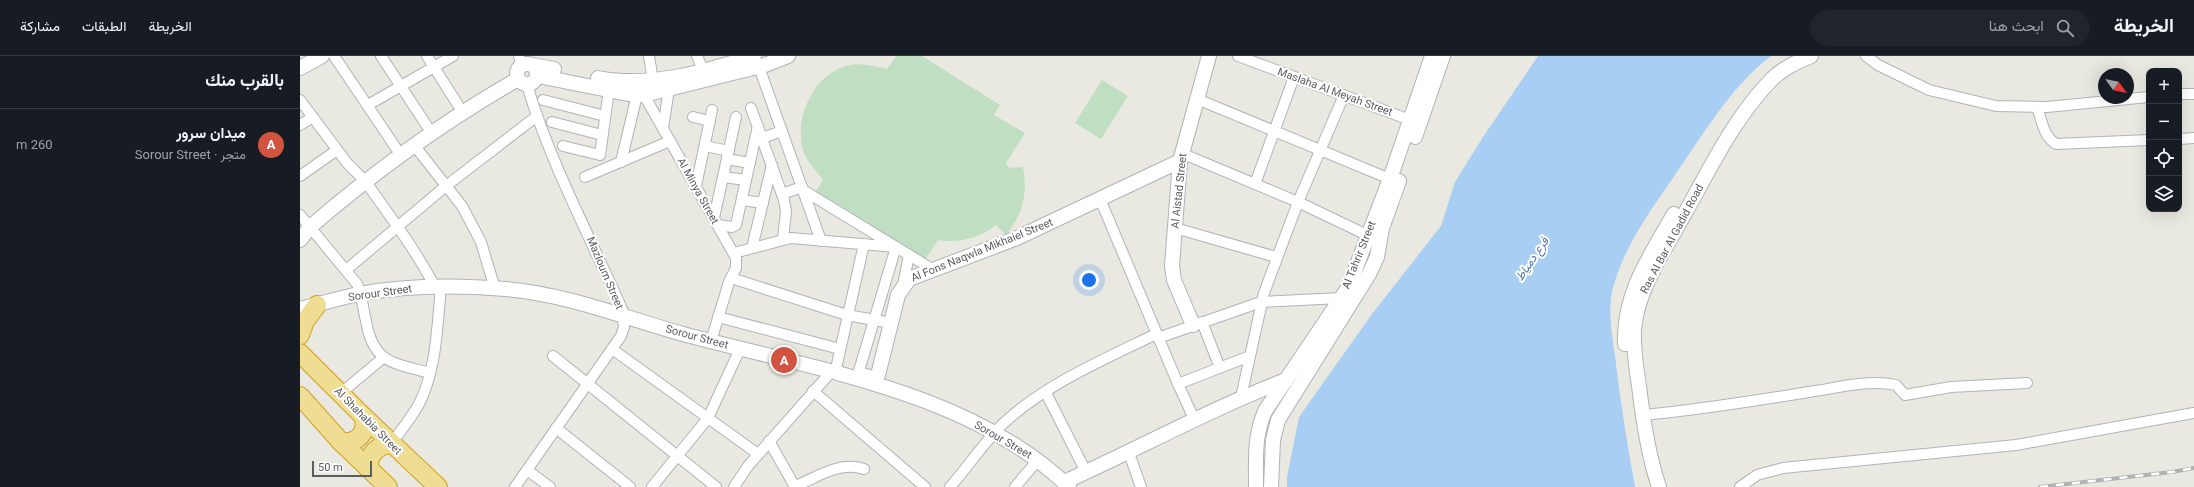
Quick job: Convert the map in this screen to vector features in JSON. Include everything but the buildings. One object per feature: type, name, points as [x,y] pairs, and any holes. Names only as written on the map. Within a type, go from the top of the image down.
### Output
[{"type":"highway","points":[[300,334],[308,307]]},
{"type":"highway","name":"Al Shahabia Street","points":[[300,353],[391,444],[438,487]]},
{"type":"highway","points":[[300,396],[341,442],[388,487]]},
{"type":"highway","points":[[341,442],[348,443],[360,437],[365,424],[364,417]]},
{"type":"highway","points":[[368,468],[369,459],[374,451],[382,446],[391,444]]},
{"type":"street","points":[[300,68],[322,56]]},
{"type":"street","points":[[334,56],[396,148]]},
{"type":"street","points":[[381,56],[427,126]]},
{"type":"street","points":[[427,56],[458,105]]},
{"type":"street","points":[[368,105],[453,56]]},
{"type":"street","points":[[649,56],[651,88],[663,128]]},
{"type":"street","points":[[697,56],[703,70]]},
{"type":"street","points":[[362,179],[396,148],[458,105],[525,71],[612,81],[651,88],[703,70],[749,60],[787,56]]},
{"type":"street","name":"Al Aistad Street","points":[[1197,324],[1174,280],[1172,266],[1180,157],[1209,56]]},
{"type":"street","name":"Maslaha Al Meyah Street","points":[[1238,56],[1410,120]]},
{"type":"street","name":"Al Tahrir Street","points":[[1271,487],[1273,440],[1278,420],[1360,276],[1365,241],[1390,179],[1432,56]]},
{"type":"street","name":"Al Tahrir Street","points":[[1256,487],[1256,441],[1259,425],[1265,411],[1341,298],[1378,252],[1382,228],[1443,56]]},
{"type":"street","name":"Ras Al Bar Al Gadid Road","points":[[1659,487],[1643,415],[1634,344],[1638,307],[1645,286],[1717,139],[1744,100],[1766,73],[1790,56]]},
{"type":"street","name":"Ras Al Bar Al Gadid Road","points":[[1650,487],[1638,435],[1625,345],[1626,318],[1637,279],[1731,131],[1759,94],[1781,71],[1811,56]]},
{"type":"street","points":[[1866,56],[1878,65],[1929,90],[1996,106],[2037,107],[2146,97]]},
{"type":"street","points":[[300,240],[304,222],[362,179],[525,71],[609,90],[651,88],[749,60]]},
{"type":"street","points":[[749,60],[782,131],[821,241]]},
{"type":"street","name":"Mazloum Street","points":[[515,487],[621,336],[624,317],[537,116],[525,71]]},
{"type":"street","points":[[1255,184],[1294,77]]},
{"type":"street","points":[[621,162],[651,88]]},
{"type":"street","name":"Al Minya Street","points":[[651,88],[663,128],[734,253]]},
{"type":"street","points":[[563,146],[600,156],[609,90]]},
{"type":"street","points":[[2182,94],[2194,94]]},
{"type":"street","points":[[1241,397],[1261,302],[1276,257],[1344,95]]},
{"type":"street","points":[[1197,99],[1390,179]]},
{"type":"street","points":[[300,100],[399,226],[438,287],[436,346],[430,372],[419,403],[391,444]]},
{"type":"street","points":[[543,100],[605,116]]},
{"type":"street","points":[[2037,107],[2046,135],[2049,140],[2056,144],[2146,140]]},
{"type":"street","points":[[752,108],[782,194],[786,212],[783,239]]},
{"type":"street","points":[[346,270],[446,186],[537,116]]},
{"type":"street","points":[[693,117],[711,116],[696,186]]},
{"type":"street","points":[[300,125],[313,117]]},
{"type":"street","points":[[736,117],[723,177],[716,221],[732,226],[736,225],[758,126]]},
{"type":"street","points":[[552,122],[602,135]]},
{"type":"street","points":[[762,138],[782,131]]},
{"type":"street","points":[[2182,139],[2194,138]]},
{"type":"street","points":[[585,177],[670,141]]},
{"type":"street","points":[[414,145],[462,206],[481,242],[495,289]]},
{"type":"street","points":[[705,146],[750,162]]},
{"type":"street","points":[[300,176],[338,150]]},
{"type":"street","points":[[1180,157],[1255,184],[1298,202],[1365,241],[1370,255],[1378,252]]},
{"type":"street","name":"Al Fons Naqwla Mikhaiel Street","points":[[850,375],[873,378],[878,375],[898,295],[903,285],[914,276],[1017,238],[1100,199],[1180,157]]},
{"type":"street","points":[[752,248],[772,165]]},
{"type":"street","points":[[723,177],[746,180]]},
{"type":"street","points":[[782,194],[802,189],[932,269]]},
{"type":"street","points":[[1100,199],[1157,336],[1195,421]]},
{"type":"street","points":[[742,200],[763,203]]},
{"type":"street","points":[[304,222],[346,270],[361,294],[368,334],[375,350],[383,358],[393,363],[430,372]]},
{"type":"street","points":[[1175,228],[1276,257]]},
{"type":"street","points":[[710,341],[736,263],[734,253],[783,239],[800,238],[896,247]]},
{"type":"street","points":[[850,375],[840,349],[864,244]]},
{"type":"street","points":[[734,487],[758,454],[813,391],[850,375],[873,321],[896,247]]},
{"type":"street","points":[[903,285],[909,255]]},
{"type":"street","points":[[731,278],[847,315],[873,321],[891,323]]},
{"type":"street","name":"Sorour Street","points":[[308,307],[361,294],[407,288],[438,287],[517,290],[560,299],[740,349],[850,375],[932,404],[995,434],[1038,460],[1066,485]]},
{"type":"street","points":[[950,487],[995,434],[1015,414],[1046,393],[1101,361],[1157,336],[1261,302],[1341,298]]},
{"type":"street","points":[[718,317],[840,349]]},
{"type":"street","points":[[1197,324],[1220,368]]},
{"type":"street","points":[[612,349],[758,454]]},
{"type":"street","points":[[652,487],[708,418],[740,349]]},
{"type":"street","points":[[553,356],[716,487]]},
{"type":"street","points":[[1178,384],[1250,356]]},
{"type":"street","points":[[340,393],[383,358]]},
{"type":"street","points":[[1066,485],[1086,472],[1130,453],[1241,397],[1286,380]]},
{"type":"street","points":[[1643,415],[1717,408],[1747,400],[1872,383],[1896,385],[1905,395],[1951,387],[2027,383]]},
{"type":"street","points":[[813,391],[925,487]]},
{"type":"street","points":[[1046,393],[1086,472]]},
{"type":"street","points":[[1740,487],[1757,475],[1783,468],[2016,446],[2194,413]]},
{"type":"street","points":[[556,428],[630,487]]},
{"type":"street","points":[[769,441],[795,487],[842,466],[853,465],[864,469]]},
{"type":"street","points":[[1130,453],[1142,487]]},
{"type":"street","points":[[1015,487],[1038,460]]},
{"type":"street","points":[[527,470],[550,487]]},
{"type":"green space","points":[[896,56],[922,56],[1000,105],[994,115],[1025,133],[1006,163],[1009,168],[1023,167],[1025,186],[1023,203],[1017,219],[1006,235],[996,225],[982,234],[968,239],[953,241],[938,240],[925,260],[814,194],[823,180],[803,151],[801,134],[802,122],[809,98],[824,79],[834,71],[845,66],[855,64],[887,69]]},
{"type":"green space","points":[[1102,80],[1128,96],[1101,139],[1075,123]]},
{"type":"water","name":"فرع دمياط","points":[[1538,56],[1771,56],[1757,67],[1733,93],[1711,122],[1641,226],[1617,275],[1612,292],[1610,308],[1611,324],[1621,405],[1635,487],[1287,487],[1287,477],[1299,417],[1372,314],[1441,226],[1455,182],[1483,137]]},
{"type":"railway","points":[[2040,487],[2172,472],[2194,468]]},
{"type":"place","name":"ميدان سرور","points":[[784,360]]}]
